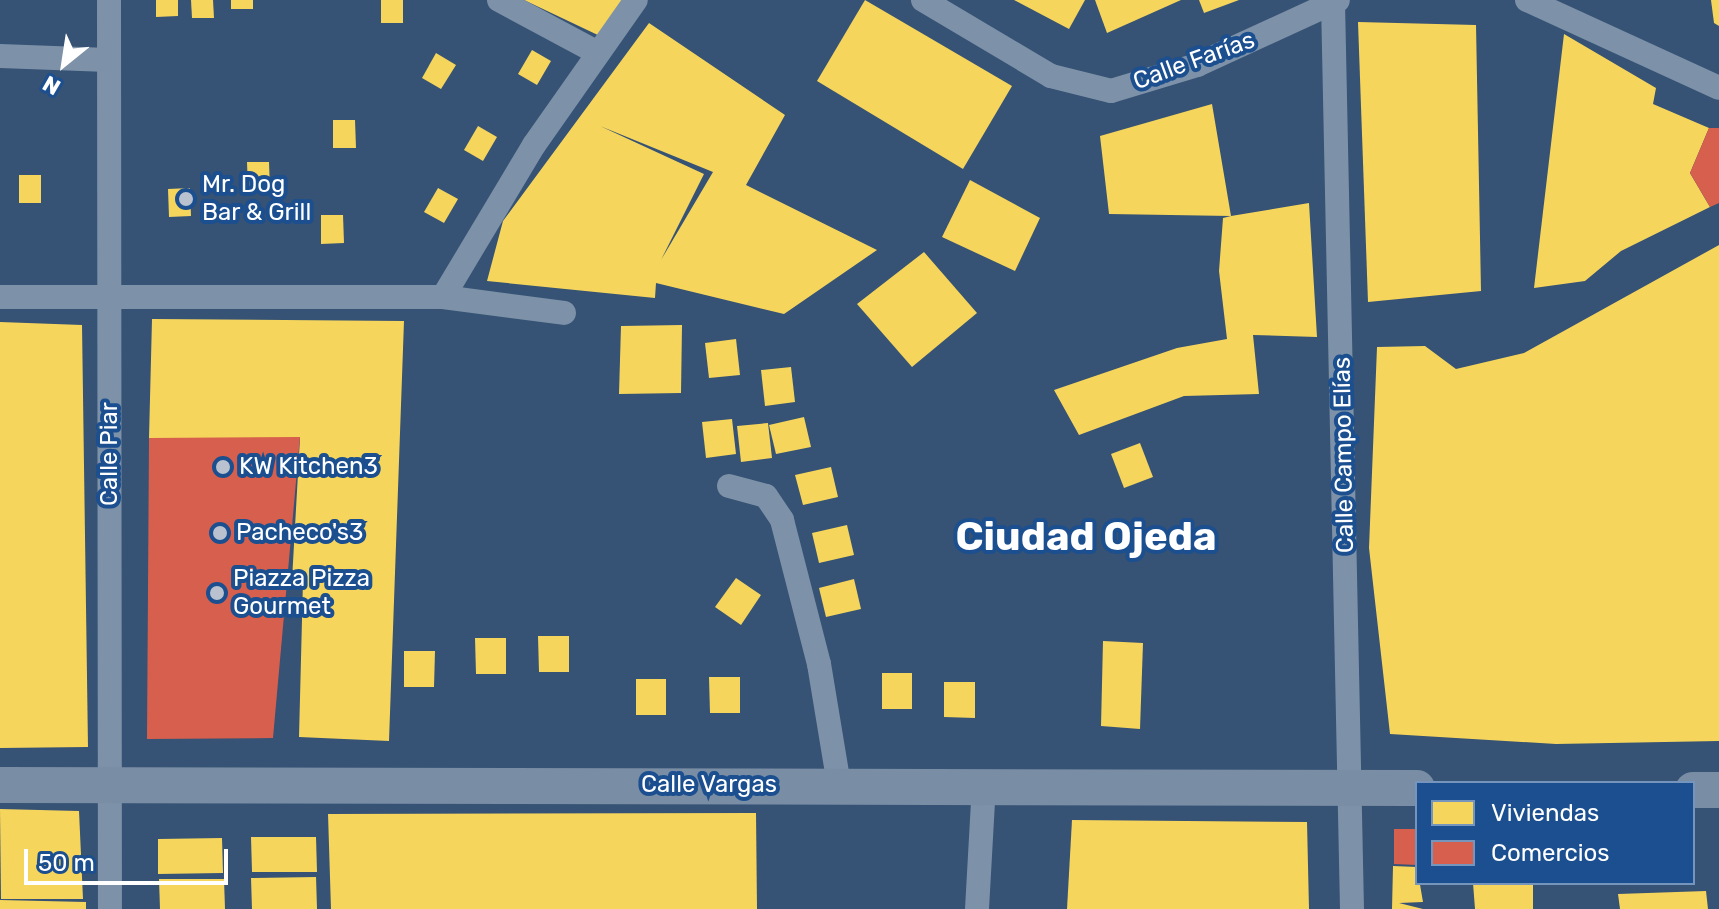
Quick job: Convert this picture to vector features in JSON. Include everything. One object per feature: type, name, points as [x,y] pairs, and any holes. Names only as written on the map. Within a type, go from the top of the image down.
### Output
[{"type":"street","name":"Calle Piar","points":[[109,0],[110,909]]},
{"type":"street","points":[[499,0],[598,53]]},
{"type":"street","points":[[443,297],[598,53],[636,0]]},
{"type":"street","name":"Calle Farías","points":[[923,0],[1060,80],[1111,91],[1197,65],[1336,1]]},
{"type":"street","points":[[1527,0],[1719,88]]},
{"type":"street","name":"Calle Campo Elías","points":[[1336,1],[1352,909]]},
{"type":"street","points":[[0,56],[108,60]]},
{"type":"street","points":[[0,297],[443,297],[564,313]]},
{"type":"street","points":[[729,486],[766,496],[782,520],[819,664],[839,785]]},
{"type":"street","name":"Calle Vargas","points":[[0,785],[1415,788]]},
{"type":"street","points":[[977,909],[984,785]]},
{"type":"street","points":[[1695,790],[1719,790]]},
{"type":"building: Viviendas","points":[[156,0],[178,0],[178,16],[156,17]]},
{"type":"building: Viviendas","points":[[191,0],[213,0],[214,18],[192,18]]},
{"type":"building: Viviendas","points":[[231,0],[253,0],[253,9],[231,9]]},
{"type":"building: Viviendas","points":[[381,0],[403,0],[403,23],[381,23]]},
{"type":"building: Viviendas","points":[[524,0],[631,0],[602,37]]},
{"type":"building: Viviendas","points":[[865,0],[1012,86],[963,169],[817,81]]},
{"type":"building: Viviendas","points":[[1014,0],[1085,0],[1069,29]]},
{"type":"building: Viviendas","points":[[1095,0],[1181,0],[1107,33]]},
{"type":"building: Viviendas","points":[[1199,0],[1239,0],[1204,13]]},
{"type":"building: Viviendas","points":[[1711,0],[1719,0],[1719,26],[1714,23]]},
{"type":"building: Viviendas","points":[[1358,22],[1476,25],[1481,291],[1368,302]]},
{"type":"building: Viviendas","points":[[649,23],[785,115],[746,185],[877,250],[784,314],[656,283],[655,298],[487,281],[503,221]],"holes":[[[600,126],[713,172],[661,260],[704,174]]]},
{"type":"building: Viviendas","points":[[1564,34],[1656,88],[1653,104],[1709,128],[1690,173],[1710,207],[1621,251],[1585,281],[1534,288]]},
{"type":"building: Viviendas","points":[[532,50],[551,61],[537,85],[518,74]]},
{"type":"building: Viviendas","points":[[436,53],[456,65],[441,89],[422,78]]},
{"type":"building: Viviendas","points":[[1212,104],[1231,216],[1109,214],[1100,136]]},
{"type":"building: Viviendas","points":[[333,120],[355,120],[356,148],[333,148]]},
{"type":"building: Viviendas","points":[[478,126],[497,137],[483,161],[464,150]]},
{"type":"building: Viviendas","points":[[247,162],[269,162],[270,190],[248,190]]},
{"type":"building: Viviendas","points":[[19,175],[41,175],[41,203],[19,203]]},
{"type":"building: Viviendas","points":[[970,180],[1040,218],[1015,271],[942,237]]},
{"type":"building: Viviendas","points":[[190,188],[191,216],[169,217],[168,189]]},
{"type":"building: Viviendas","points":[[438,188],[458,199],[444,223],[424,212]]},
{"type":"building: Viviendas","points":[[1309,203],[1317,337],[1253,335],[1259,394],[1184,396],[1079,435],[1054,390],[1177,348],[1227,339],[1219,271],[1223,218]]},
{"type":"building: Viviendas","points":[[321,215],[343,215],[344,243],[321,244]]},
{"type":"building: Viviendas","points":[[1719,245],[1719,741],[1556,744],[1390,734],[1369,548],[1377,347],[1425,346],[1456,369],[1524,353]]},
{"type":"building: Viviendas","points":[[924,252],[977,313],[912,367],[857,304]]},
{"type":"building: Viviendas","points":[[152,319],[404,321],[389,741],[299,737],[303,580],[292,580],[300,438],[149,438]]},
{"type":"building: Viviendas","points":[[0,322],[82,325],[88,747],[0,748]]},
{"type":"building: Viviendas","points":[[682,325],[681,393],[619,394],[621,326]]},
{"type":"building: Viviendas","points":[[736,339],[740,375],[709,378],[705,343]]},
{"type":"building: Viviendas","points":[[791,367],[795,402],[765,406],[761,370]]},
{"type":"building: Viviendas","points":[[804,417],[811,447],[776,454],[769,425]]},
{"type":"building: Viviendas","points":[[732,419],[736,454],[706,458],[702,422]]},
{"type":"building: Viviendas","points":[[768,423],[772,458],[741,462],[737,426]]},
{"type":"building: Viviendas","points":[[1140,443],[1153,477],[1124,488],[1111,454]]},
{"type":"building: Viviendas","points":[[831,467],[838,497],[803,505],[795,475]]},
{"type":"building: Viviendas","points":[[847,525],[854,555],[819,563],[812,533]]},
{"type":"building: Viviendas","points":[[736,578],[761,595],[741,625],[715,607]]},
{"type":"building: Viviendas","points":[[854,579],[861,609],[826,617],[819,588]]},
{"type":"building: Viviendas","points":[[538,636],[569,636],[569,672],[539,672]]},
{"type":"building: Viviendas","points":[[475,638],[506,638],[506,674],[476,674]]},
{"type":"building: Viviendas","points":[[1103,641],[1143,643],[1140,729],[1101,726]]},
{"type":"building: Viviendas","points":[[404,651],[435,651],[434,687],[404,687]]},
{"type":"building: Viviendas","points":[[882,673],[912,673],[912,709],[882,709]]},
{"type":"building: Viviendas","points":[[709,677],[740,677],[740,713],[710,713]]},
{"type":"building: Viviendas","points":[[636,679],[666,679],[666,715],[636,715]]},
{"type":"building: Viviendas","points":[[944,682],[975,682],[975,718],[944,717]]},
{"type":"building: Viviendas","points":[[0,809],[79,811],[83,899],[1,899]]},
{"type":"building: Viviendas","points":[[756,813],[757,909],[331,909],[328,814]]},
{"type":"building: Viviendas","points":[[1072,820],[1307,822],[1309,909],[1067,909]]},
{"type":"building: Viviendas","points":[[251,837],[316,837],[317,872],[252,872]]},
{"type":"building: Viviendas","points":[[222,838],[223,873],[158,874],[158,839]]},
{"type":"building: Viviendas","points":[[1393,866],[1415,867],[1415,885],[1420,885],[1423,902],[1399,903],[1423,909],[1392,909]]},
{"type":"building: Viviendas","points":[[316,877],[317,909],[252,909],[251,878]]},
{"type":"building: Viviendas","points":[[159,879],[224,879],[225,909],[160,909]]},
{"type":"building: Viviendas","points":[[1473,885],[1533,885],[1533,909],[1475,909]]},
{"type":"building: Viviendas","points":[[1706,891],[1708,909],[1620,909],[1618,894]]},
{"type":"building: Viviendas","points":[[0,900],[86,902],[86,909],[0,909]]},
{"type":"building: Comercios","points":[[1709,128],[1719,128],[1719,203],[1710,207],[1690,173]]},
{"type":"building: Comercios","points":[[300,437],[273,738],[147,739],[149,438]]},
{"type":"building: Comercios","points":[[1394,829],[1415,829],[1415,865],[1394,864]]},
{"type":"place","name":"Mr. Dog Bar & Grill","points":[[186,199]]},
{"type":"place","name":"KW Kitchen3","points":[[223,467]]},
{"type":"place","name":"Pacheco's3","points":[[220,533]]},
{"type":"place","name":"Piazza Pizza Gourmet","points":[[217,593]]},
{"type":"district","name":"Ciudad Ojeda","points":[[1086,537]]}]
